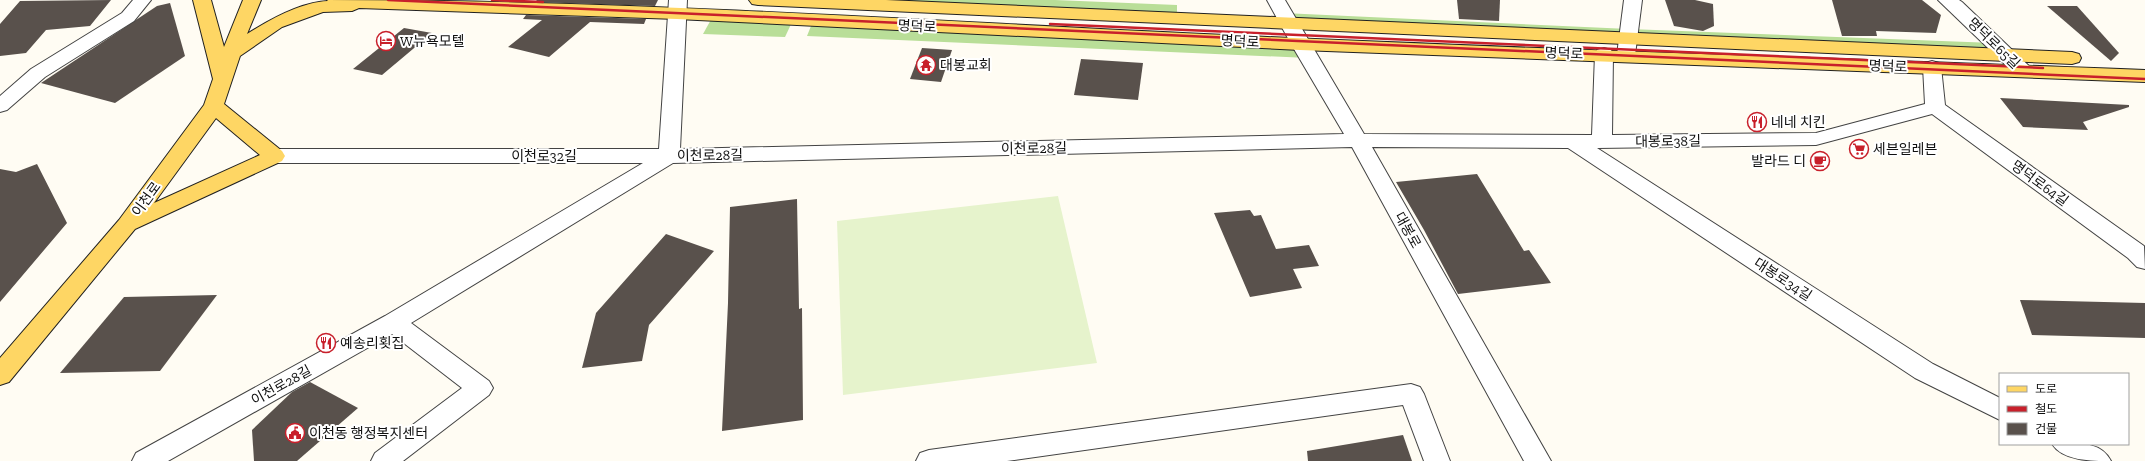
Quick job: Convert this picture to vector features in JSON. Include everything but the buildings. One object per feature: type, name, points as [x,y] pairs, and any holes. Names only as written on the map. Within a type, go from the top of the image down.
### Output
[{"type":"main road","points":[[202,0],[223,80]]},
{"type":"main road","name":"이천로","points":[[0,375],[127,225],[214,106],[231,52],[252,0]]},
{"type":"main road","name":"명덕로","points":[[336,0],[375,6],[677,7],[1300,44],[1604,54],[1627,47],[2005,54],[2145,61]]},
{"type":"main road","name":"명덕로","points":[[758,0],[937,4],[1288,22],[1627,47],[1932,67],[2145,76]]},
{"type":"main road","points":[[231,52],[276,23],[321,7],[375,6]]},
{"type":"main road","points":[[127,225],[275,156],[214,106]]},
{"type":"street","points":[[0,106],[38,73],[128,17],[142,0]]},
{"type":"street","name":"대봉로","points":[[1276,0],[1300,44],[1358,140],[1538,461]]},
{"type":"street","points":[[1627,47],[1633,0]]},
{"type":"street","name":"명덕로65길","points":[[1947,0],[1956,6],[2023,71]]},
{"type":"street","points":[[669,156],[677,7]]},
{"type":"street","points":[[1602,142],[1604,54]]},
{"type":"street","points":[[1932,67],[1935,107]]},
{"type":"street","name":"대봉로38길","points":[[1358,140],[1602,142],[1816,139],[1935,107]]},
{"type":"street","name":"명덕로64길","points":[[1935,107],[2145,260]]},
{"type":"street","name":"이천로28길","points":[[145,461],[393,322],[669,156],[1358,140]]},
{"type":"street","name":"대봉로34길","points":[[1571,141],[1924,371],[1999,409]]},
{"type":"street","name":"이천로32길","points":[[275,156],[669,156]]},
{"type":"street","points":[[384,461],[480,388],[393,322]]},
{"type":"street","points":[[929,461],[1411,394],[1437,461]]},
{"type":"street","points":[[2067,445],[2098,461]]},
{"type":"green space","points":[[758,0],[1055,0],[1177,5],[1177,17]]},
{"type":"green space","points":[[1283,13],[1629,29],[1994,43],[2005,54],[1288,22]]},
{"type":"green space","points":[[713,16],[793,20],[785,37],[703,34]]},
{"type":"green space","points":[[813,21],[1300,44],[1308,58],[807,36]]},
{"type":"green space","points":[[1058,196],[1097,363],[843,395],[837,221]]},
{"type":"railway","points":[[388,0],[2145,79]]},
{"type":"railway","points":[[492,0],[543,2]]},
{"type":"railway","points":[[1050,24],[2043,68]]},
{"type":"place","name":"W뉴욕모텔","points":[[386,41]]},
{"type":"place","name":"대봉교회","points":[[926,65]]},
{"type":"place","name":"네네 치킨","points":[[1757,122]]},
{"type":"place","name":"세븐일레븐","points":[[1859,149]]},
{"type":"place","name":"발라드 디","points":[[1820,161]]},
{"type":"place","name":"예송리횟집","points":[[326,343]]},
{"type":"place","name":"이천동 행정복지센터","points":[[295,433]]}]
